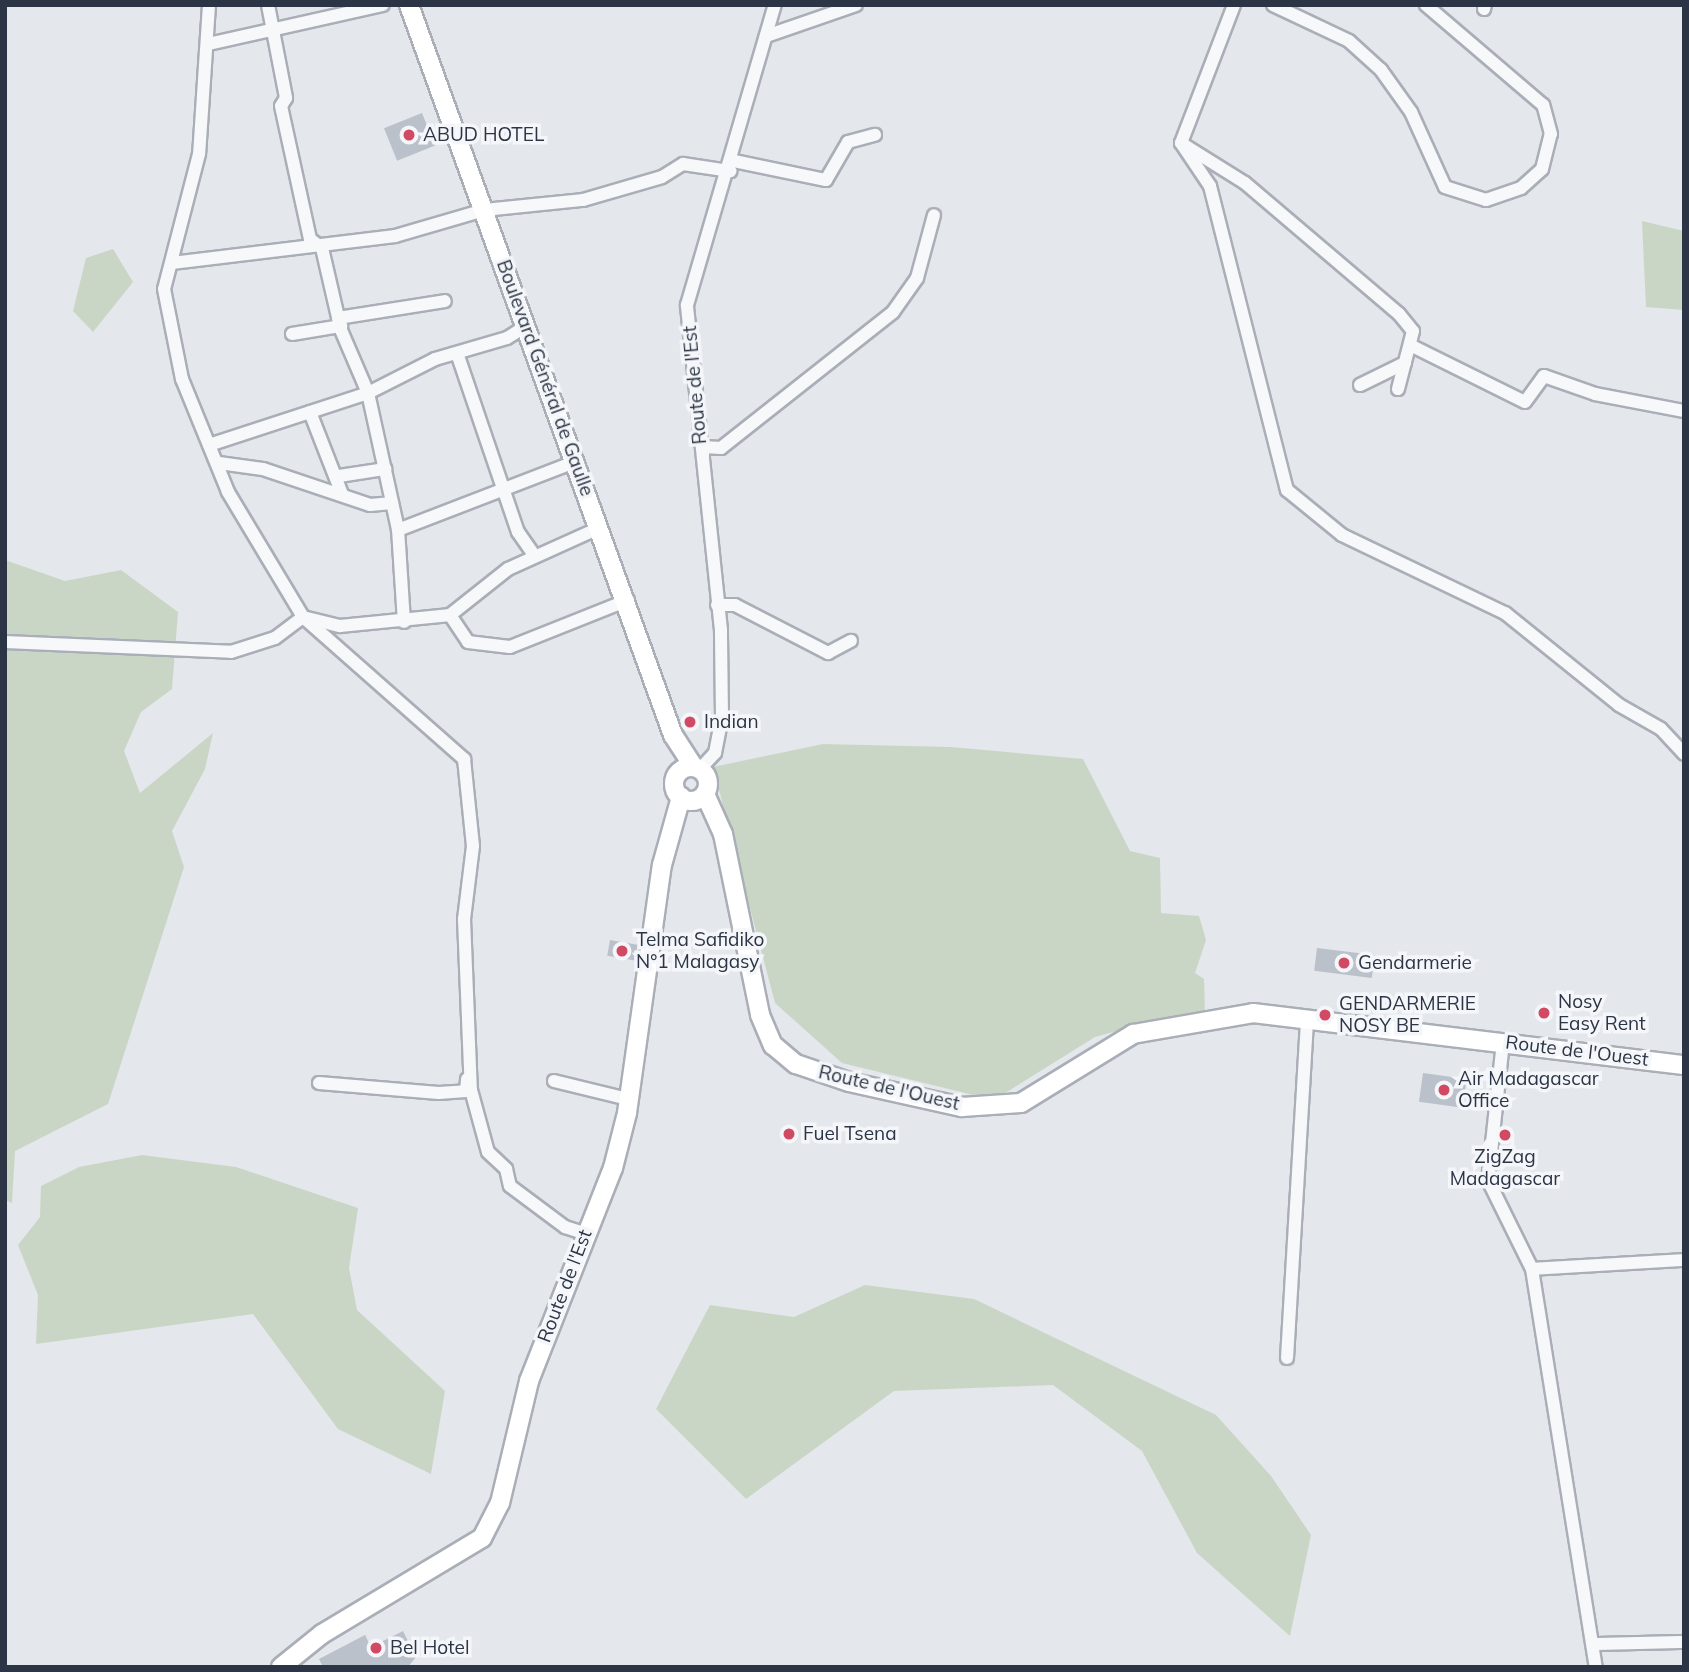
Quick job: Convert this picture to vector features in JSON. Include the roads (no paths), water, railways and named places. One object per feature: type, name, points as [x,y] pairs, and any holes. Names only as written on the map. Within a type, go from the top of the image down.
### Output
[{"type":"main road","name":"Boulevard Général de Gaulle","points":[[409,5],[681,751],[697,769]]},
{"type":"main road","points":[[675,777],[681,751]]},
{"type":"main road","points":[[697,769],[708,781],[692,798],[675,777],[697,769]]},
{"type":"main road","name":"Route de l'Ouest","points":[[692,798],[716,819],[760,1015],[773,1045],[818,1073],[962,1107],[1021,1102],[1049,1089],[1133,1034],[1253,1013],[1684,1065]]},
{"type":"main road","name":"Route de l'Est","points":[[281,1667],[322,1633],[482,1538],[500,1503],[529,1381],[612,1168],[628,1099],[662,865],[692,798]]},
{"type":"street","points":[[209,5],[199,154],[164,289],[170,342],[209,445],[240,515],[303,617],[464,759],[474,846],[464,919],[466,1091],[319,1083]]},
{"type":"street","points":[[268,5],[286,98],[281,106],[310,239],[322,247],[339,322],[368,393],[385,469],[398,530],[404,622]]},
{"type":"street","points":[[208,44],[274,34],[383,5]]},
{"type":"street","name":"Route de l'Est","points":[[697,769],[715,753],[722,717],[717,605],[687,305],[732,166],[775,5]]},
{"type":"street","points":[[766,36],[856,5]]},
{"type":"street","points":[[1181,143],[1234,5]]},
{"type":"street","points":[[1273,5],[1349,41],[1381,70],[1411,112],[1445,187],[1486,200],[1521,188],[1542,169],[1552,134],[1543,105],[1426,5]]},
{"type":"street","points":[[172,263],[396,236],[484,210],[583,200],[662,177],[683,164],[732,166],[826,180],[848,142],[875,135]]},
{"type":"street","points":[[1181,143],[1245,183],[1322,245],[1399,314],[1413,331],[1398,389]]},
{"type":"street","points":[[1181,143],[1210,186],[1287,490],[1342,535],[1505,613],[1619,705],[1661,729],[1684,754]]},
{"type":"street","points":[[703,471],[703,447],[722,448],[893,312],[917,278],[934,215]]},
{"type":"street","points":[[292,334],[445,301]]},
{"type":"street","points":[[209,445],[368,393],[435,359],[458,356],[526,326]]},
{"type":"street","points":[[1410,345],[1525,402],[1544,376],[1595,394],[1684,411]]},
{"type":"street","points":[[458,356],[505,491],[534,555]]},
{"type":"street","points":[[1360,385],[1405,363]]},
{"type":"street","points":[[310,412],[339,476],[342,494]]},
{"type":"street","points":[[398,530],[575,462]]},
{"type":"street","points":[[219,463],[342,494],[370,505],[392,503]]},
{"type":"street","points":[[339,476],[385,469]]},
{"type":"street","points":[[303,617],[341,626],[404,622],[450,615],[458,602],[534,555],[599,528]]},
{"type":"street","points":[[450,615],[468,642],[510,647],[628,600]]},
{"type":"street","points":[[717,605],[735,605],[828,653],[851,641]]},
{"type":"street","points":[[5,642],[231,652],[275,638],[303,617]]},
{"type":"street","points":[[1287,1358],[1307,1018]]},
{"type":"street","points":[[1503,1042],[1488,1180],[1532,1269],[1596,1667]]},
{"type":"street","points":[[467,1065],[488,1152],[506,1169],[510,1186],[586,1234]]},
{"type":"street","points":[[554,1081],[628,1099]]},
{"type":"street","points":[[1532,1269],[1684,1260]]},
{"type":"street","points":[[1593,1644],[1684,1642]]},
{"type":"place","name":"ABUD HOTEL","points":[[409,135]]},
{"type":"place","name":"Indian","points":[[690,722]]},
{"type":"place","name":"Telma Safidiko N°1 Malagasy","points":[[622,951]]},
{"type":"place","name":"Gendarmerie","points":[[1344,963]]},
{"type":"place","name":"Nosy Easy Rent","points":[[1544,1013]]},
{"type":"place","name":"GENDARMERIE NOSY BE","points":[[1325,1015]]},
{"type":"place","name":"Air Madagascar Office","points":[[1444,1090]]},
{"type":"place","name":"Fuel Tsena","points":[[789,1134]]},
{"type":"place","name":"ZigZag Madagascar","points":[[1505,1135]]},
{"type":"place","name":"Bel Hotel","points":[[376,1648]]}]
